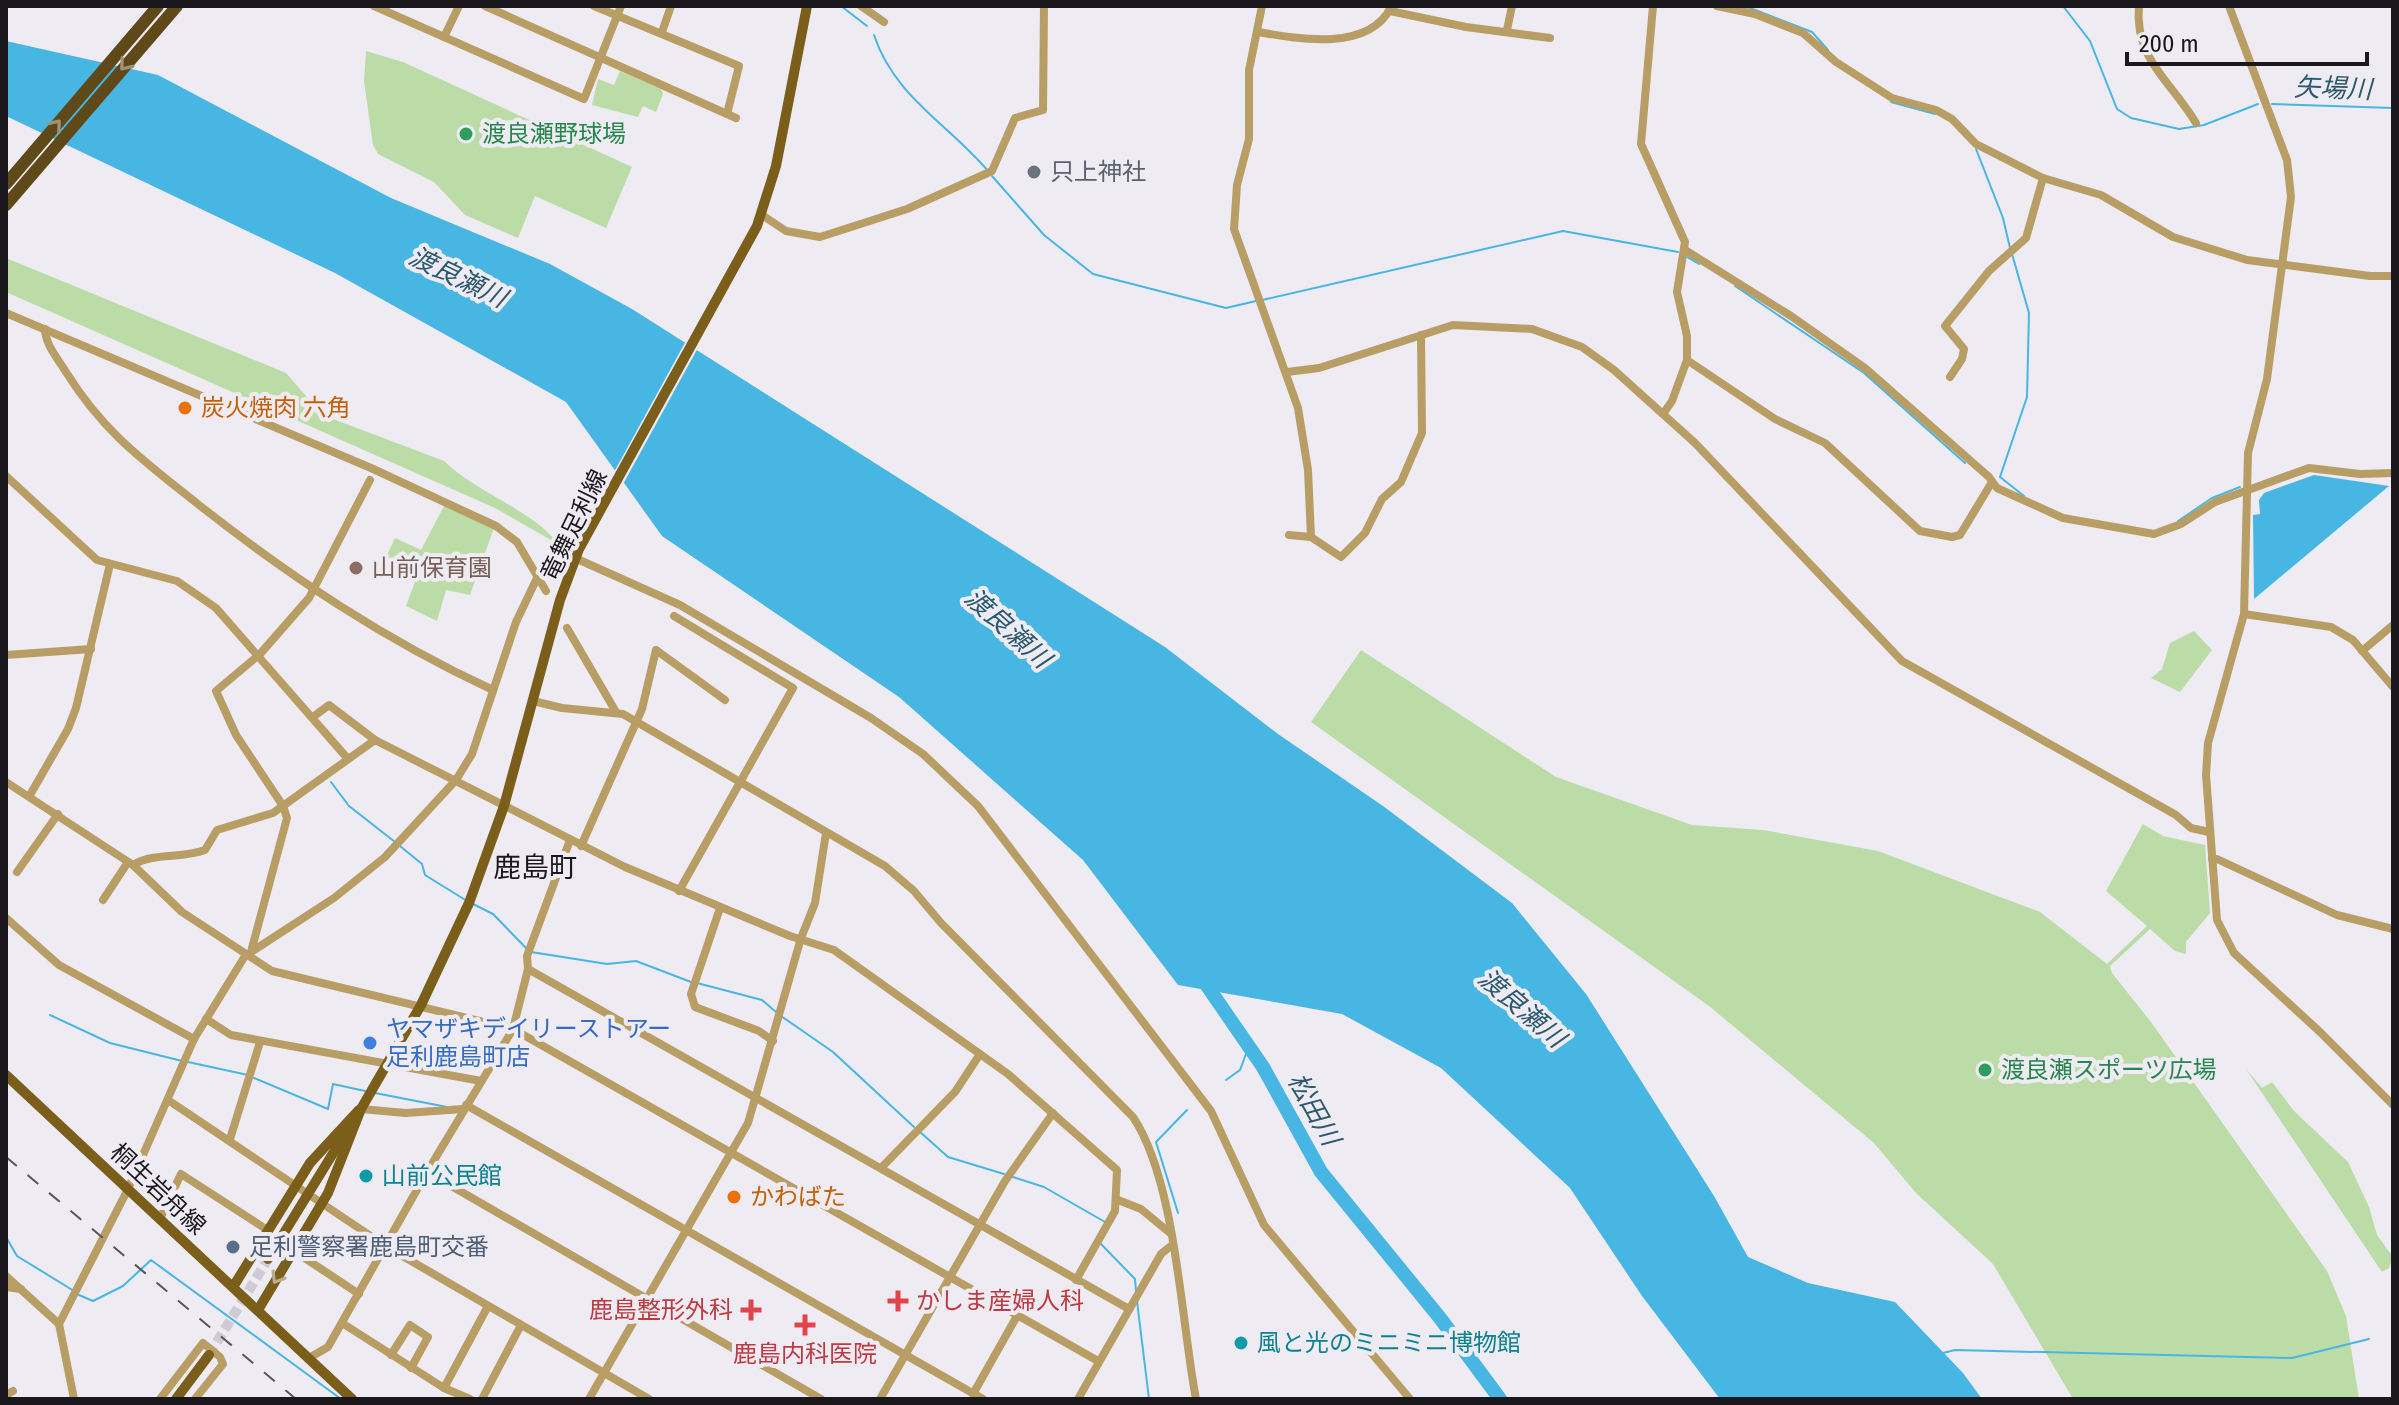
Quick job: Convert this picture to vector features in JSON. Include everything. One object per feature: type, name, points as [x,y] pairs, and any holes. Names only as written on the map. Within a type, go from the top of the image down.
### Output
[{"type":"highway","points":[[6,184],[158,6]]},
{"type":"highway","points":[[6,205],[177,6]]},
{"type":"main road","name":"竜舞足利線","points":[[258,1310],[323,1203],[361,1109],[421,1005],[469,903],[504,806],[577,553],[760,220],[776,166],[807,6]]},
{"type":"main road","name":"桐生岩舟線","points":[[6,1075],[352,1399]]},
{"type":"main road","name":"竜舞足利線","points":[[233,1287],[296,1185],[339,1129],[361,1109]]},
{"type":"main road","points":[[268,1259],[361,1109]]},
{"type":"main road","points":[[176,1399],[209,1355]]},
{"type":"street","points":[[374,6],[581,98],[586,96],[621,6]]},
{"type":"street","points":[[444,37],[459,6]]},
{"type":"street","points":[[485,6],[736,118]]},
{"type":"street","points":[[594,6],[739,66],[727,114]]},
{"type":"street","points":[[662,32],[671,6]]},
{"type":"street","points":[[861,6],[884,22]]},
{"type":"street","points":[[760,220],[786,231],[820,237],[907,209],[992,171],[1015,118],[1043,110],[1044,6]]},
{"type":"street","points":[[1262,6],[1249,70],[1249,139],[1237,185],[1234,229],[1298,408],[1311,537]]},
{"type":"street","points":[[1507,30],[1512,6]]},
{"type":"street","points":[[1653,6],[1641,144],[1685,242],[1677,292],[1687,336],[1687,360],[1672,401],[1663,414]]},
{"type":"street","points":[[1717,6],[1755,14],[1803,33],[1836,62],[1892,98],[1936,110],[1952,119],[1976,144],[2043,178],[2101,195],[2143,221],[2200,247],[2230,257],[2282,265],[2393,276]]},
{"type":"street","points":[[2139,6],[2137,28],[2141,46],[2196,123]]},
{"type":"street","points":[[2229,6],[2291,178],[2267,379],[2248,453],[2244,614],[2208,743],[2209,832],[2217,920],[2229,946],[2393,1105]]},
{"type":"street","points":[[1258,32],[1298,39],[1355,35],[1375,26],[1391,8],[1466,27],[1550,38]]},
{"type":"street","points":[[1950,377],[1962,359],[1964,349],[1945,326],[1989,271],[2026,238],[2043,178]]},
{"type":"street","points":[[1685,250],[1791,316],[1865,368],[1997,488],[2063,518],[2154,534],[2165,532],[2215,502],[2309,468],[2360,474],[2393,473]]},
{"type":"street","points":[[6,313],[371,468],[496,526],[517,542],[546,591]]},
{"type":"street","points":[[1287,372],[1319,368],[1453,325],[1532,329],[1582,347],[1695,443],[1902,661],[2176,815],[2191,828],[2209,832]]},
{"type":"street","points":[[45,329],[46,338],[75,387],[110,433],[314,592],[422,657],[493,690]]},
{"type":"street","points":[[1289,535],[1311,537],[1341,557],[1365,533],[1382,499],[1401,482],[1422,433],[1421,335]]},
{"type":"street","points":[[1687,360],[1775,419],[1825,443],[1920,531],[1952,537],[1960,535],[1992,482]]},
{"type":"street","points":[[6,476],[97,560],[158,574],[193,590],[216,608],[260,654],[348,759]]},
{"type":"street","points":[[71,1399],[59,1324],[128,1189],[194,1039],[249,952],[286,826],[283,806],[236,735],[217,697],[219,688],[260,654],[314,592],[370,480]]},
{"type":"street","points":[[577,553],[669,599],[871,718],[923,754],[978,806],[1211,1111],[1264,1225],[1410,1399]]},
{"type":"street","points":[[30,795],[68,729],[91,649],[110,564]]},
{"type":"street","points":[[249,952],[334,898],[365,873],[418,824],[456,780],[472,754],[516,622],[538,576]]},
{"type":"street","points":[[2244,614],[2331,627],[2344,633],[2393,687]]},
{"type":"street","points":[[674,616],[793,688],[679,891]]},
{"type":"street","points":[[2362,651],[2393,625]]},
{"type":"street","points":[[567,628],[616,712]]},
{"type":"street","points":[[6,655],[91,649]]},
{"type":"street","points":[[581,846],[636,721],[656,650],[725,700]]},
{"type":"street","points":[[533,701],[572,710],[616,712],[636,721],[885,866],[914,891],[941,923],[1133,1117],[1145,1138],[1165,1200],[1196,1399]]},
{"type":"street","points":[[313,717],[329,705],[375,740],[581,846],[720,908],[834,950],[980,1054],[1117,1170],[1118,1200],[1110,1222],[1076,1280]]},
{"type":"street","points":[[103,900],[131,863],[146,857],[184,857],[205,850],[217,830],[283,806],[375,740]]},
{"type":"street","points":[[6,782],[131,863],[182,912],[293,978],[421,1005],[513,1029],[1098,1361]]},
{"type":"street","points":[[17,872],[58,814]]},
{"type":"street","points":[[589,1399],[649,1299],[758,1098],[801,938],[815,903],[826,833]]},
{"type":"street","points":[[309,1358],[328,1347],[427,1172],[513,1029],[528,969],[527,956],[570,840]]},
{"type":"street","points":[[2212,859],[2337,915],[2393,929]]},
{"type":"street","points":[[720,908],[691,994],[695,1007],[759,1031],[773,1041]]},
{"type":"street","points":[[6,918],[59,965],[194,1039]]},
{"type":"street","points":[[528,969],[1129,1309]]},
{"type":"street","points":[[206,1019],[231,1035],[260,1042],[481,1081]]},
{"type":"street","points":[[230,1139],[260,1042]]},
{"type":"street","points":[[881,1168],[955,1092],[980,1054]]},
{"type":"street","points":[[168,1100],[387,1247],[649,1399]]},
{"type":"street","points":[[361,1109],[406,1113],[465,1107],[983,1399]]},
{"type":"street","points":[[880,1399],[1005,1181],[1053,1113]]},
{"type":"street","points":[[427,1172],[821,1399]]},
{"type":"street","points":[[160,1219],[181,1174],[269,1231]]},
{"type":"street","points":[[1118,1200],[1141,1209],[1171,1234]]},
{"type":"street","points":[[1078,1399],[1161,1254],[1172,1245]]},
{"type":"street","points":[[294,1251],[359,1294]]},
{"type":"street","points":[[6,1276],[59,1324]]},
{"type":"street","points":[[6,1287],[22,1289]]},
{"type":"street","points":[[444,1388],[488,1306]]},
{"type":"street","points":[[973,1394],[1017,1316]]},
{"type":"street","points":[[342,1323],[444,1388],[470,1399]]},
{"type":"street","points":[[391,1355],[410,1325],[428,1337],[411,1368]]},
{"type":"street","points":[[482,1399],[521,1325]]},
{"type":"street","points":[[160,1399],[203,1343],[220,1357],[223,1364],[195,1399]]},
{"type":"green space","name":"渡良瀬野球場","points":[[366,51],[403,62],[632,167],[606,228],[535,196],[518,238],[465,215],[434,182],[378,154],[373,145],[364,81]]},
{"type":"green space","points":[[620,71],[661,89],[663,94],[656,112],[643,106],[638,117],[592,105],[598,79],[614,85]]},
{"type":"green space","points":[[6,258],[286,373],[313,404],[312,411],[444,461],[536,522],[558,544],[495,508],[6,292]]},
{"type":"green space","points":[[444,506],[494,528],[470,595],[446,590],[437,621],[406,606],[416,579],[383,564],[395,538],[421,550]]},
{"type":"green space","points":[[2194,631],[2212,650],[2180,692],[2151,678],[2162,669],[2170,643]]},
{"type":"green space","name":"渡良瀬スポーツ広場","points":[[1361,650],[1556,777],[1692,825],[1763,830],[1878,851],[2040,912],[2107,964],[2147,926],[2106,891],[2143,824],[2163,836],[2205,845],[2210,913],[2186,942],[2186,954],[2175,951],[2150,929],[2110,966],[2112,973],[2151,1022],[2327,1271],[2346,1316],[2359,1399],[2073,1399],[1993,1264],[1916,1193],[1874,1143],[1709,1006],[1311,722]]},
{"type":"green space","points":[[2246,1069],[2262,1088],[2272,1082],[2294,1111],[2348,1162],[2369,1207],[2377,1235],[2393,1257],[2389,1268],[2382,1272]]},
{"type":"water","name":"渡良瀬川","points":[[6,41],[158,75],[391,198],[550,264],[632,309],[1165,647],[1278,734],[1383,806],[1512,903],[1586,994],[1714,1196],[1748,1257],[1808,1283],[1895,1302],[1963,1373],[1982,1399],[1720,1399],[1642,1296],[1570,1188],[1441,1068],[1342,1014],[1178,985],[1083,860],[899,697],[662,536],[566,402],[335,273],[6,116]]},
{"type":"water","points":[[2314,475],[2389,486],[2254,599],[2253,515],[2260,514],[2259,500],[2264,493]]},
{"type":"pier","points":[[687,339],[699,346],[622,486],[613,474]]},
{"type":"waterway","points":[[841,6],[867,26]]},
{"type":"waterway","points":[[1745,6],[1812,32],[1828,50]]},
{"type":"waterway","name":"矢場川","points":[[2063,6],[2090,41],[2117,109],[2131,118],[2179,129],[2204,125],[2258,104]]},
{"type":"waterway","points":[[874,35],[883,56],[908,92],[988,171]]},
{"type":"waterway","points":[[1891,102],[1935,114]]},
{"type":"waterway","name":"矢場川","points":[[2272,104],[2393,108]]},
{"type":"waterway","points":[[1976,149],[2003,218],[2010,248]]},
{"type":"waterway","points":[[992,176],[1044,235],[1093,274],[1226,308],[1256,301]]},
{"type":"waterway","points":[[1262,300],[1563,231],[1678,252]]},
{"type":"waterway","points":[[2012,254],[2029,313],[2027,397],[2000,477],[2024,496]]},
{"type":"waterway","points":[[1687,257],[1699,264]]},
{"type":"waterway","points":[[1735,286],[1864,373],[1965,463]]},
{"type":"waterway","points":[[2178,521],[2212,498],[2240,487]]},
{"type":"waterway","points":[[331,782],[349,806],[395,842]]},
{"type":"waterway","points":[[400,846],[422,864],[425,875],[467,901]]},
{"type":"waterway","points":[[473,904],[493,914],[526,948]]},
{"type":"waterway","points":[[531,952],[607,964],[636,961],[691,982]]},
{"type":"waterway","name":"松田川","points":[[1201,977],[1263,1067],[1321,1172],[1440,1318],[1500,1399]]},
{"type":"waterway","points":[[697,983],[762,1000],[776,1012]]},
{"type":"waterway","points":[[50,1015],[110,1043],[182,1061]]},
{"type":"waterway","points":[[781,1016],[833,1052],[914,1127]]},
{"type":"waterway","points":[[1226,1080],[1240,1070],[1249,1046]]},
{"type":"waterway","points":[[188,1062],[248,1075]]},
{"type":"waterway","points":[[254,1078],[328,1109],[333,1084],[365,1091]]},
{"type":"waterway","points":[[375,1093],[447,1107]]},
{"type":"waterway","points":[[1178,1213],[1156,1142],[1187,1110]]},
{"type":"waterway","points":[[919,1131],[948,1157],[1004,1174]]},
{"type":"waterway","points":[[1010,1176],[1044,1187],[1105,1222]]},
{"type":"waterway","points":[[6,1237],[17,1256],[74,1291]]},
{"type":"waterway","points":[[1100,1243],[1135,1279],[1136,1291]]},
{"type":"waterway","points":[[79,1295],[93,1301],[123,1286],[151,1260],[341,1399]]},
{"type":"waterway","points":[[1137,1301],[1149,1399]]},
{"type":"waterway","points":[[1943,1353],[1955,1350],[2292,1358],[2369,1339]]},
{"type":"tunnel","points":[[209,1355],[268,1259]]},
{"type":"railway","points":[[6,1157],[296,1399]]},
{"type":"place","name":"渡良瀬野球場","points":[[466,134]]},
{"type":"place","name":"只上神社","points":[[1034,172]]},
{"type":"place","name":"炭火焼肉 六角","points":[[185,408]]},
{"type":"place","name":"山前保育園","points":[[356,568]]},
{"type":"place","name":"ヤマザキデイリーストアー 足利鹿島町店","points":[[370,1043]]},
{"type":"place","name":"渡良瀬スポーツ広場","points":[[1985,1070]]},
{"type":"place","name":"山前公民館","points":[[366,1176]]},
{"type":"place","name":"かわばた","points":[[734,1197]]},
{"type":"place","name":"足利警察署鹿島町交番","points":[[233,1247]]},
{"type":"place","name":"かしま産婦人科","points":[[898,1301]]},
{"type":"place","name":"鹿島整形外科","points":[[751,1310]]},
{"type":"place","name":"鹿島内科医院","points":[[805,1325]]},
{"type":"place","name":"風と光のミニミニ博物館","points":[[1241,1343]]},
{"type":"district","name":"鹿島町","points":[[535,867]]}]
